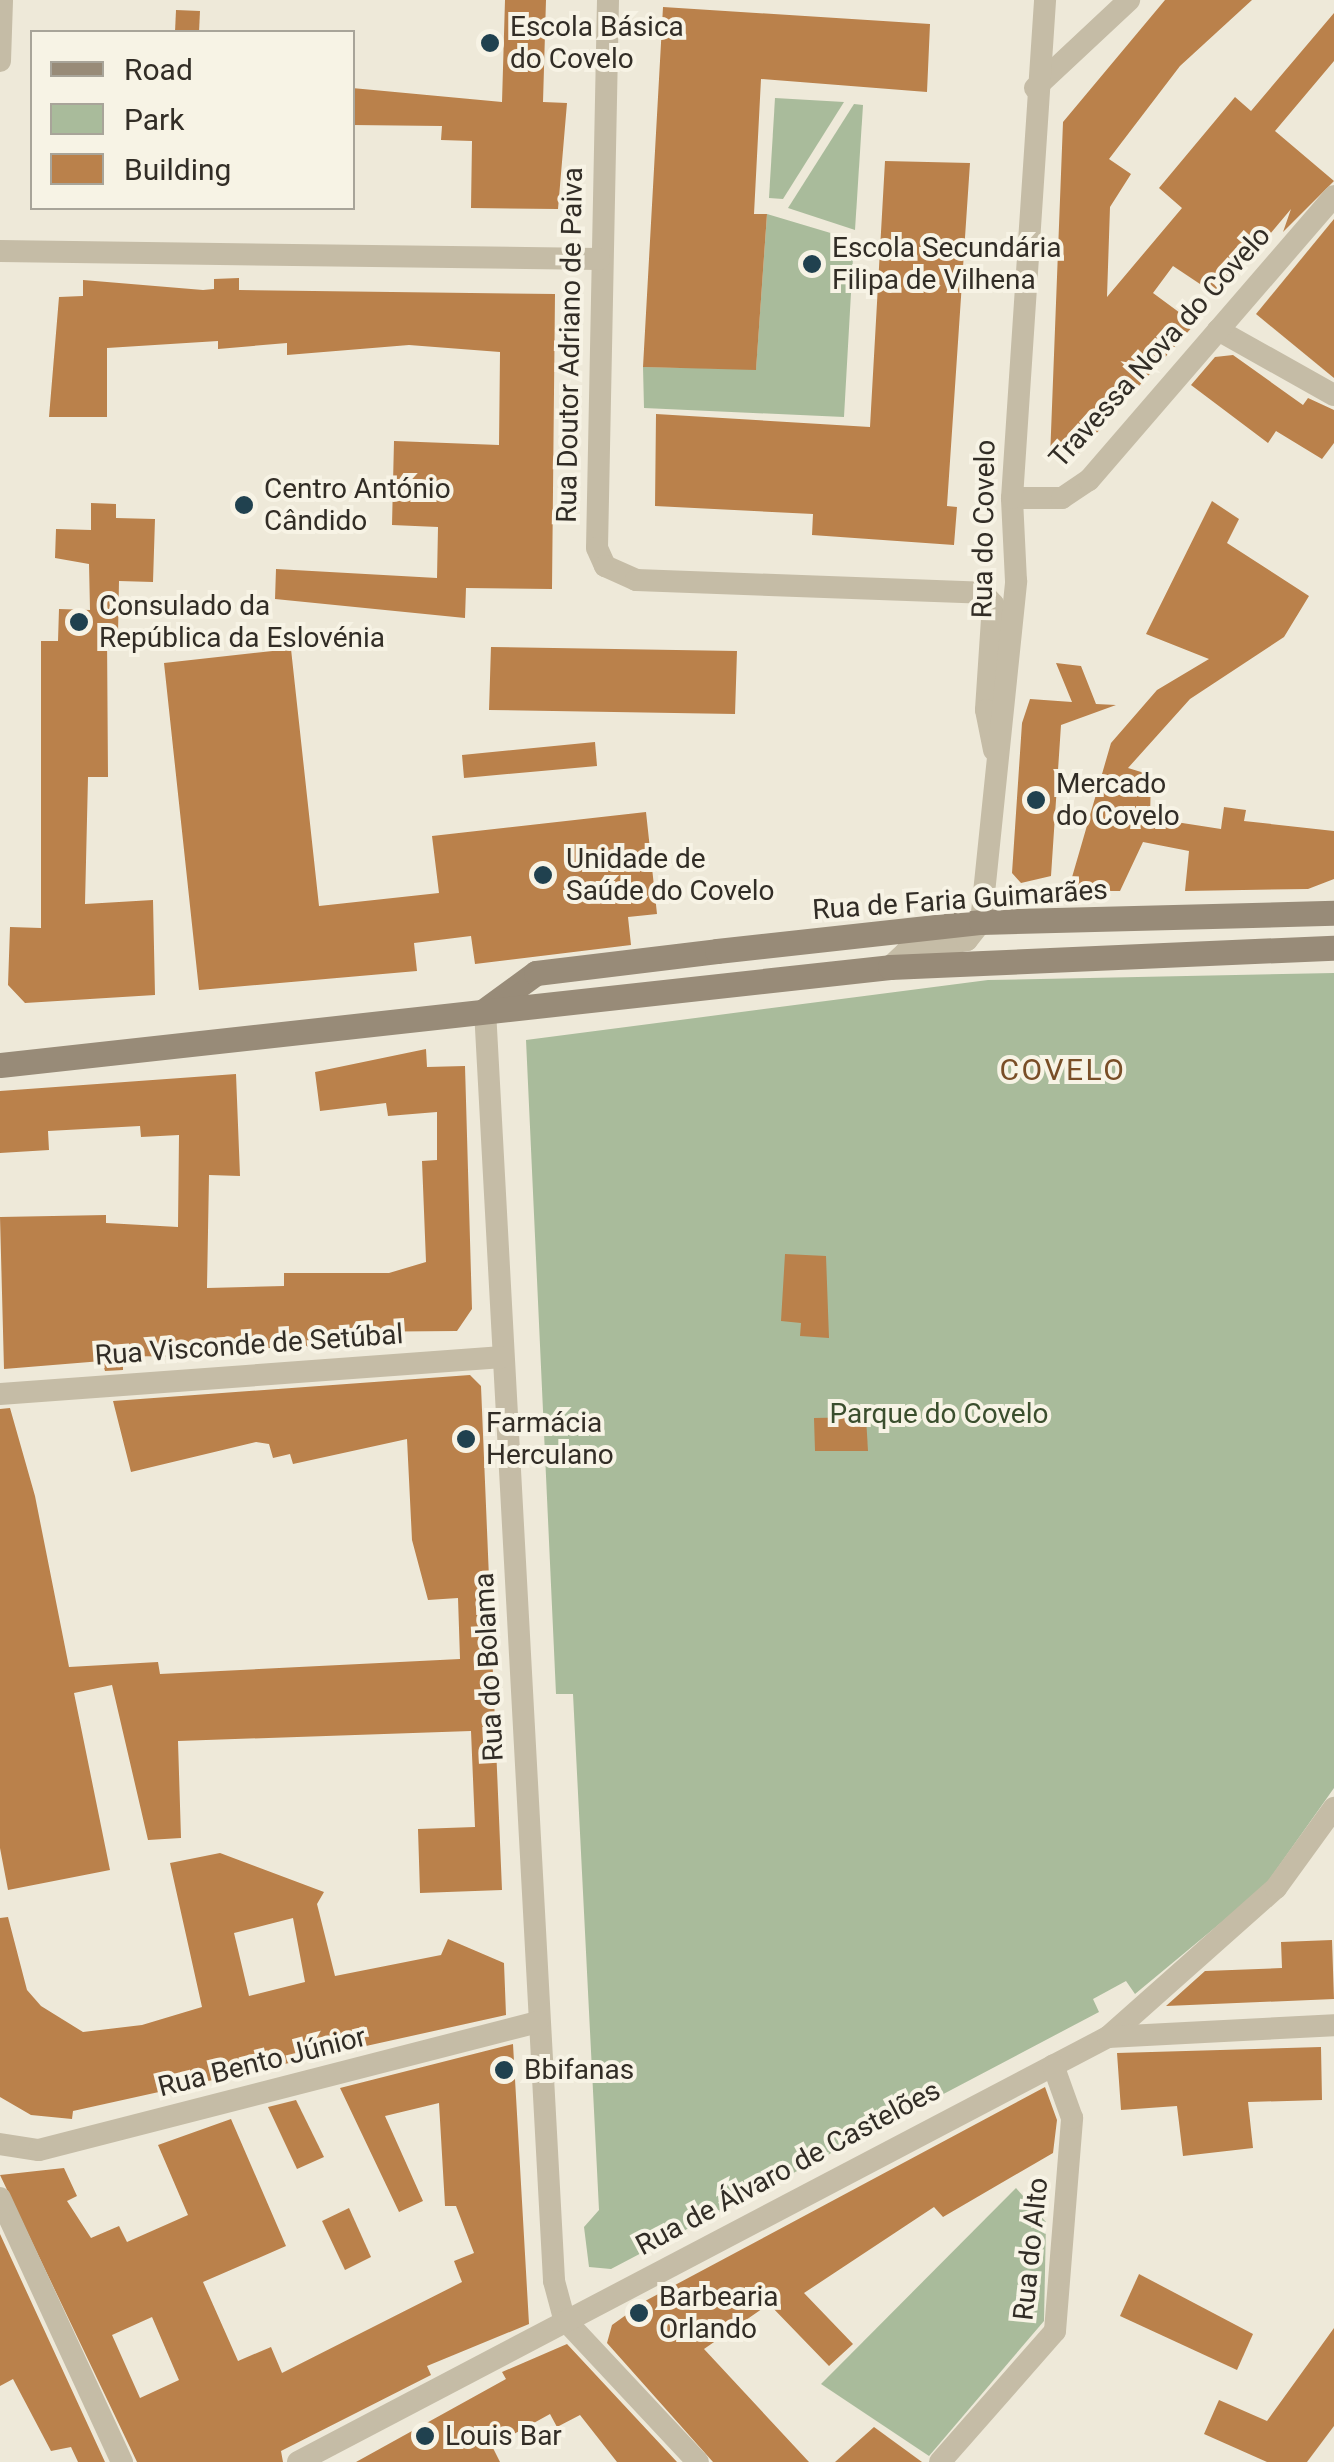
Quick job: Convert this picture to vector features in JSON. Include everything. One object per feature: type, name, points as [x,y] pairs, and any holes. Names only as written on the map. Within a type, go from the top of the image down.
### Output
[{"type":"main road","name":"Rua de Faria Guimarães","points":[[485,1010],[536,973],[981,922],[1334,912]]},
{"type":"main road","name":"Rua de Faria Guimarães","points":[[0,1065],[890,968],[1334,948]]},
{"type":"street","points":[[0,62],[2,0]]},
{"type":"street","name":"Rua Doutor Adriano de Paiva","points":[[608,0],[599,258],[597,548],[605,566],[636,580],[983,593],[993,604],[986,710],[994,750]]},
{"type":"street","name":"Rua do Covelo","points":[[981,922],[994,750],[1016,582],[1012,498],[1034,88],[1045,0]]},
{"type":"street","points":[[1034,88],[1128,0]]},
{"type":"street","name":"Travessa Nova do Covelo","points":[[1012,498],[1075,492],[1334,196]]},
{"type":"street","points":[[0,251],[599,258]]},
{"type":"street","points":[[1218,330],[1334,395]]},
{"type":"street","points":[[890,968],[906,952],[967,940],[981,922]]},
{"type":"street","name":"Rua do Bolama","points":[[485,1010],[538,2022],[564,2319]]},
{"type":"street","name":"Rua Visconde de Setúbal","points":[[0,1394],[503,1357]]},
{"type":"street","points":[[1108,2037],[1276,1888],[1334,1808]]},
{"type":"street","name":"Rua Bento Júnior","points":[[0,2144],[39,2150],[538,2022]]},
{"type":"street","name":"Rua de Álvaro de Castelões","points":[[298,2462],[564,2319],[1108,2037],[1334,2024]]},
{"type":"street","name":"Rua do Alto","points":[[940,2462],[1056,2332],[1072,2118],[1053,2065]]},
{"type":"street","points":[[0,2198],[122,2462]]},
{"type":"street","points":[[564,2319],[698,2462]]},
{"type":"green space","points":[[775,98],[844,102],[783,199],[769,198]]},
{"type":"green space","points":[[854,104],[863,105],[855,230],[788,208]]},
{"type":"green space","points":[[767,214],[854,240],[844,417],[644,408],[643,367],[756,369]]},
{"type":"green space","name":"Parque do Covelo","points":[[1334,973],[1334,1788],[1264,1887],[1135,1994],[1126,1981],[1093,1999],[1099,2012],[611,2269],[589,2267],[584,2227],[599,2210],[573,1694],[556,1694],[526,1040],[988,980]]},
{"type":"green space","points":[[1016,2188],[1046,2222],[1044,2321],[929,2456],[821,2384]]},
{"type":"building","points":[[505,0],[546,0],[543,102],[567,103],[558,209],[471,208],[472,141],[441,140],[442,126],[355,125],[355,88],[502,102]]},
{"type":"building","points":[[1165,0],[1252,0],[1180,66],[1109,159],[1131,174],[1110,207],[1107,297],[1182,208],[1159,188],[1235,97],[1251,111],[1334,13],[1334,61],[1275,131],[1334,181],[1283,232],[1291,209],[1218,296],[1173,266],[1153,293],[1195,324],[1075,457],[1050,458],[1063,122]]},
{"type":"building","points":[[663,7],[930,24],[927,92],[761,79],[754,214],[767,214],[756,370],[643,367]]},
{"type":"building","points":[[176,10],[200,11],[199,30],[175,30]]},
{"type":"building","points":[[885,161],[970,163],[947,506],[957,507],[954,545],[812,535],[813,514],[655,506],[656,414],[870,427]]},
{"type":"building","points":[[1334,219],[1334,378],[1256,314]]},
{"type":"building","points":[[239,278],[239,290],[555,294],[552,589],[466,588],[465,618],[275,599],[276,569],[437,578],[438,527],[392,525],[394,441],[499,445],[500,352],[409,345],[287,355],[287,343],[218,349],[218,341],[107,348],[107,417],[49,417],[59,297],[83,296],[83,280],[203,290],[214,289],[214,279]]},
{"type":"building","points":[[1233,355],[1303,405],[1308,398],[1334,410],[1334,443],[1322,459],[1276,431],[1268,443],[1191,385],[1215,357]]},
{"type":"building","points":[[1212,501],[1239,519],[1227,543],[1309,596],[1284,637],[1190,699],[1128,768],[1151,775],[1150,818],[1221,829],[1224,807],[1246,810],[1244,821],[1334,831],[1334,879],[1308,889],[1185,891],[1189,851],[1143,842],[1120,891],[1068,891],[1111,743],[1157,690],[1209,659],[1146,634]]},
{"type":"building","points":[[91,503],[116,504],[116,518],[155,519],[153,582],[119,581],[118,635],[107,635],[108,777],[88,777],[85,904],[153,900],[155,995],[25,1003],[8,985],[10,927],[41,928],[41,641],[58,641],[59,609],[90,610],[89,564],[55,558],[56,529],[91,530]]},
{"type":"building","points":[[491,647],[737,651],[735,714],[489,710]]},
{"type":"building","points":[[291,649],[319,906],[439,893],[432,836],[646,812],[657,914],[628,917],[631,945],[475,964],[471,936],[414,943],[417,971],[199,990],[164,663]]},
{"type":"building","points":[[1056,663],[1081,666],[1096,704],[1116,705],[1061,725],[1051,876],[1021,883],[1012,873],[1022,723],[1030,699],[1072,702]]},
{"type":"building","points":[[595,742],[597,766],[464,778],[462,755]]},
{"type":"building","points":[[426,1049],[427,1067],[465,1066],[472,1309],[457,1331],[336,1332],[336,1346],[206,1350],[205,1357],[123,1356],[123,1370],[105,1371],[102,1361],[4,1369],[0,1217],[106,1215],[106,1223],[178,1227],[179,1135],[141,1137],[140,1126],[48,1131],[49,1150],[0,1153],[0,1091],[236,1074],[240,1176],[209,1175],[207,1288],[284,1286],[284,1273],[389,1273],[426,1262],[422,1161],[437,1160],[437,1112],[388,1116],[386,1103],[320,1111],[315,1072]]},
{"type":"building","points":[[785,1254],[826,1256],[829,1338],[800,1336],[801,1323],[781,1321]]},
{"type":"building","points":[[470,1375],[481,1386],[502,1890],[420,1893],[418,1829],[475,1827],[471,1731],[178,1741],[181,1838],[148,1840],[112,1685],[74,1693],[110,1870],[8,1890],[0,1848],[0,1409],[10,1408],[35,1496],[69,1667],[158,1662],[160,1674],[460,1659],[458,1598],[428,1600],[412,1540],[407,1439],[293,1464],[290,1454],[273,1458],[269,1444],[256,1442],[131,1472],[113,1401]]},
{"type":"building","points":[[866,1417],[868,1451],[815,1451],[814,1418]]},
{"type":"building","points":[[220,1853],[324,1892],[317,1904],[335,1976],[441,1955],[448,1939],[504,1963],[506,2015],[73,2111],[72,2119],[31,2115],[0,2097],[0,1918],[8,1917],[27,1990],[41,2006],[83,2032],[142,2025],[202,2007],[170,1863]],"holes":[[[293,1918],[305,1982],[249,1996],[234,1933]]]},
{"type":"building","points":[[1332,1940],[1334,1999],[1166,2006],[1205,1971],[1282,1968],[1281,1942]]},
{"type":"building","points":[[513,2044],[529,2324],[427,2366],[431,2375],[281,2451],[283,2462],[137,2462],[0,2175],[64,2168],[77,2196],[67,2201],[91,2238],[119,2226],[127,2242],[188,2215],[158,2145],[231,2119],[286,2246],[203,2282],[238,2361],[271,2347],[282,2373],[462,2282],[454,2261],[474,2253],[456,2206],[445,2206],[439,2103],[385,2116],[423,2201],[399,2212],[340,2088]],"holes":[[[152,2317],[179,2380],[140,2398],[112,2335]]]},
{"type":"building","points":[[1321,2047],[1322,2100],[1248,2102],[1253,2148],[1183,2156],[1177,2106],[1121,2110],[1117,2053]]},
{"type":"building","points":[[1045,2087],[1057,2120],[1053,2153],[943,2217],[934,2207],[804,2293],[853,2344],[829,2366],[769,2304],[704,2349],[809,2462],[713,2462],[607,2343],[612,2325],[647,2300]]},
{"type":"building","points":[[296,2100],[324,2157],[297,2169],[268,2107]]},
{"type":"building","points":[[349,2208],[371,2257],[345,2270],[322,2221]]},
{"type":"building","points":[[0,2234],[105,2462],[78,2462],[71,2447],[51,2451],[13,2379],[0,2386]]},
{"type":"building","points":[[1139,2274],[1253,2334],[1237,2370],[1120,2316]]},
{"type":"building","points":[[1334,2328],[1334,2426],[1307,2462],[1267,2462],[1204,2434],[1219,2400],[1267,2421]]},
{"type":"building","points":[[567,2344],[677,2462],[617,2462],[580,2415],[557,2427],[550,2414],[492,2446],[500,2462],[356,2462],[506,2379],[502,2372]]},
{"type":"building","points":[[874,2427],[922,2462],[835,2462]]},
{"type":"place","name":"Escola Básica do Covelo","points":[[490,43]]},
{"type":"place","name":"Escola Secundária Filipa de Vilhena","points":[[812,264]]},
{"type":"place","name":"Centro António Cândido","points":[[244,505]]},
{"type":"place","name":"Consulado da República da Eslovénia","points":[[79,622]]},
{"type":"place","name":"Mercado do Covelo","points":[[1036,800]]},
{"type":"place","name":"Unidade de Saúde do Covelo","points":[[543,875]]},
{"type":"place","name":"Farmácia Herculano","points":[[466,1439]]},
{"type":"place","name":"Bbifanas","points":[[504,2070]]},
{"type":"place","name":"Barbearia Orlando","points":[[639,2313]]},
{"type":"place","name":"Louis Bar","points":[[425,2436]]},
{"type":"district","name":"COVELO","points":[[1063,1070]]}]
